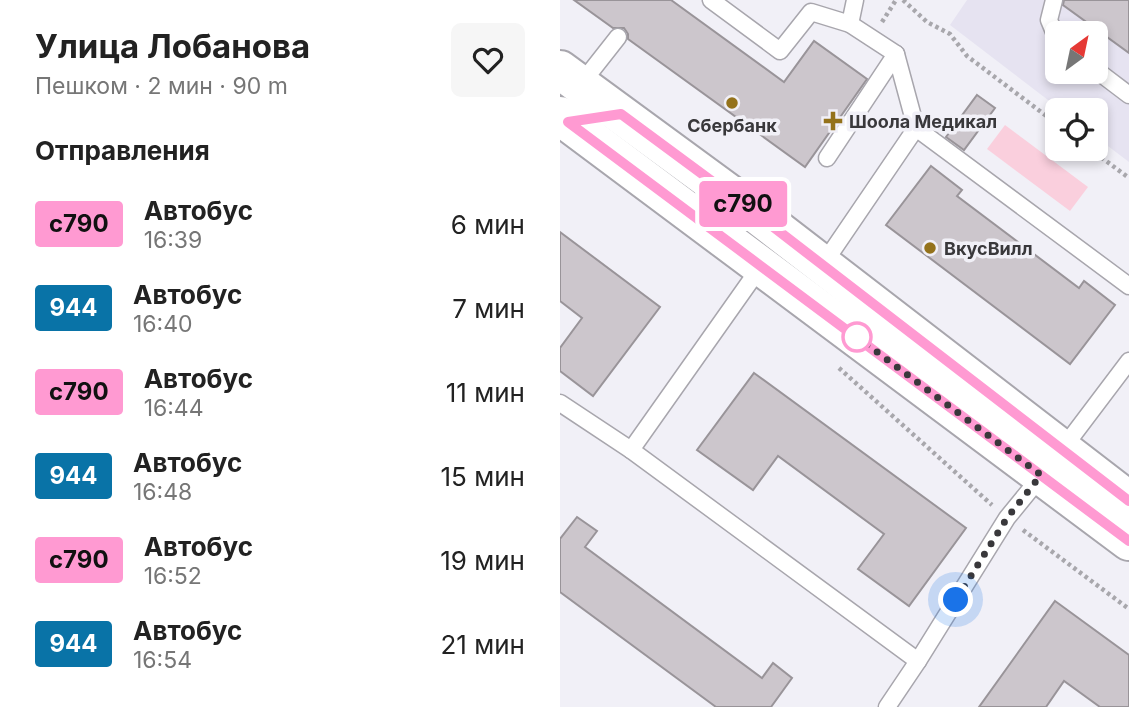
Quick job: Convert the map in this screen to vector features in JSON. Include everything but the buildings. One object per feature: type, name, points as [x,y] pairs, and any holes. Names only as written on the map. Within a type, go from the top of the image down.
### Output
[{"type":"main road","points":[[570,77],[759,216],[822,266],[1052,462],[1129,541]]},
{"type":"main road","points":[[560,116],[761,266],[1052,462],[1129,502]]},
{"type":"lane","points":[[711,0],[780,51],[811,12],[850,24],[896,54],[916,128],[1129,286]]},
{"type":"lane","points":[[850,24],[855,0]]},
{"type":"lane","points":[[1049,21],[1054,0]]},
{"type":"lane","points":[[570,77],[618,37]]},
{"type":"lane","points":[[827,158],[896,54]]},
{"type":"lane","points":[[1108,79],[1129,94]]},
{"type":"lane","points":[[822,266],[916,128]]},
{"type":"lane","points":[[631,450],[761,266]]},
{"type":"lane","points":[[887,707],[1007,518],[1129,360]]},
{"type":"lane","points":[[560,403],[631,450],[918,661]]},
{"type":"path","points":[[903,0],[927,22],[950,34],[967,56],[1045,115]]},
{"type":"path","points":[[1106,161],[1129,178]]},
{"type":"path","points":[[830,360],[1007,518],[1129,609]]},
{"type":"shaded area","points":[[967,0],[1129,0],[1129,162],[1108,146],[1108,98],[1045,98],[950,25]]},
{"type":"shaded area","points":[[1005,125],[1045,155],[1045,161],[1053,161],[1088,187],[1070,211],[987,149]]},
{"type":"bus line","name":"с790","points":[[1129,501],[759,216],[621,114],[568,122],[1129,541]]},
{"type":"place","name":"Сбербанк","points":[[732,103]]},
{"type":"place","name":"Шоола Медикал","points":[[833,121]]},
{"type":"place","name":"ВкусВилл","points":[[930,248]]},
{"type":"route","points":[[857,337],[1041,475],[1007,518],[956,600]]}]
